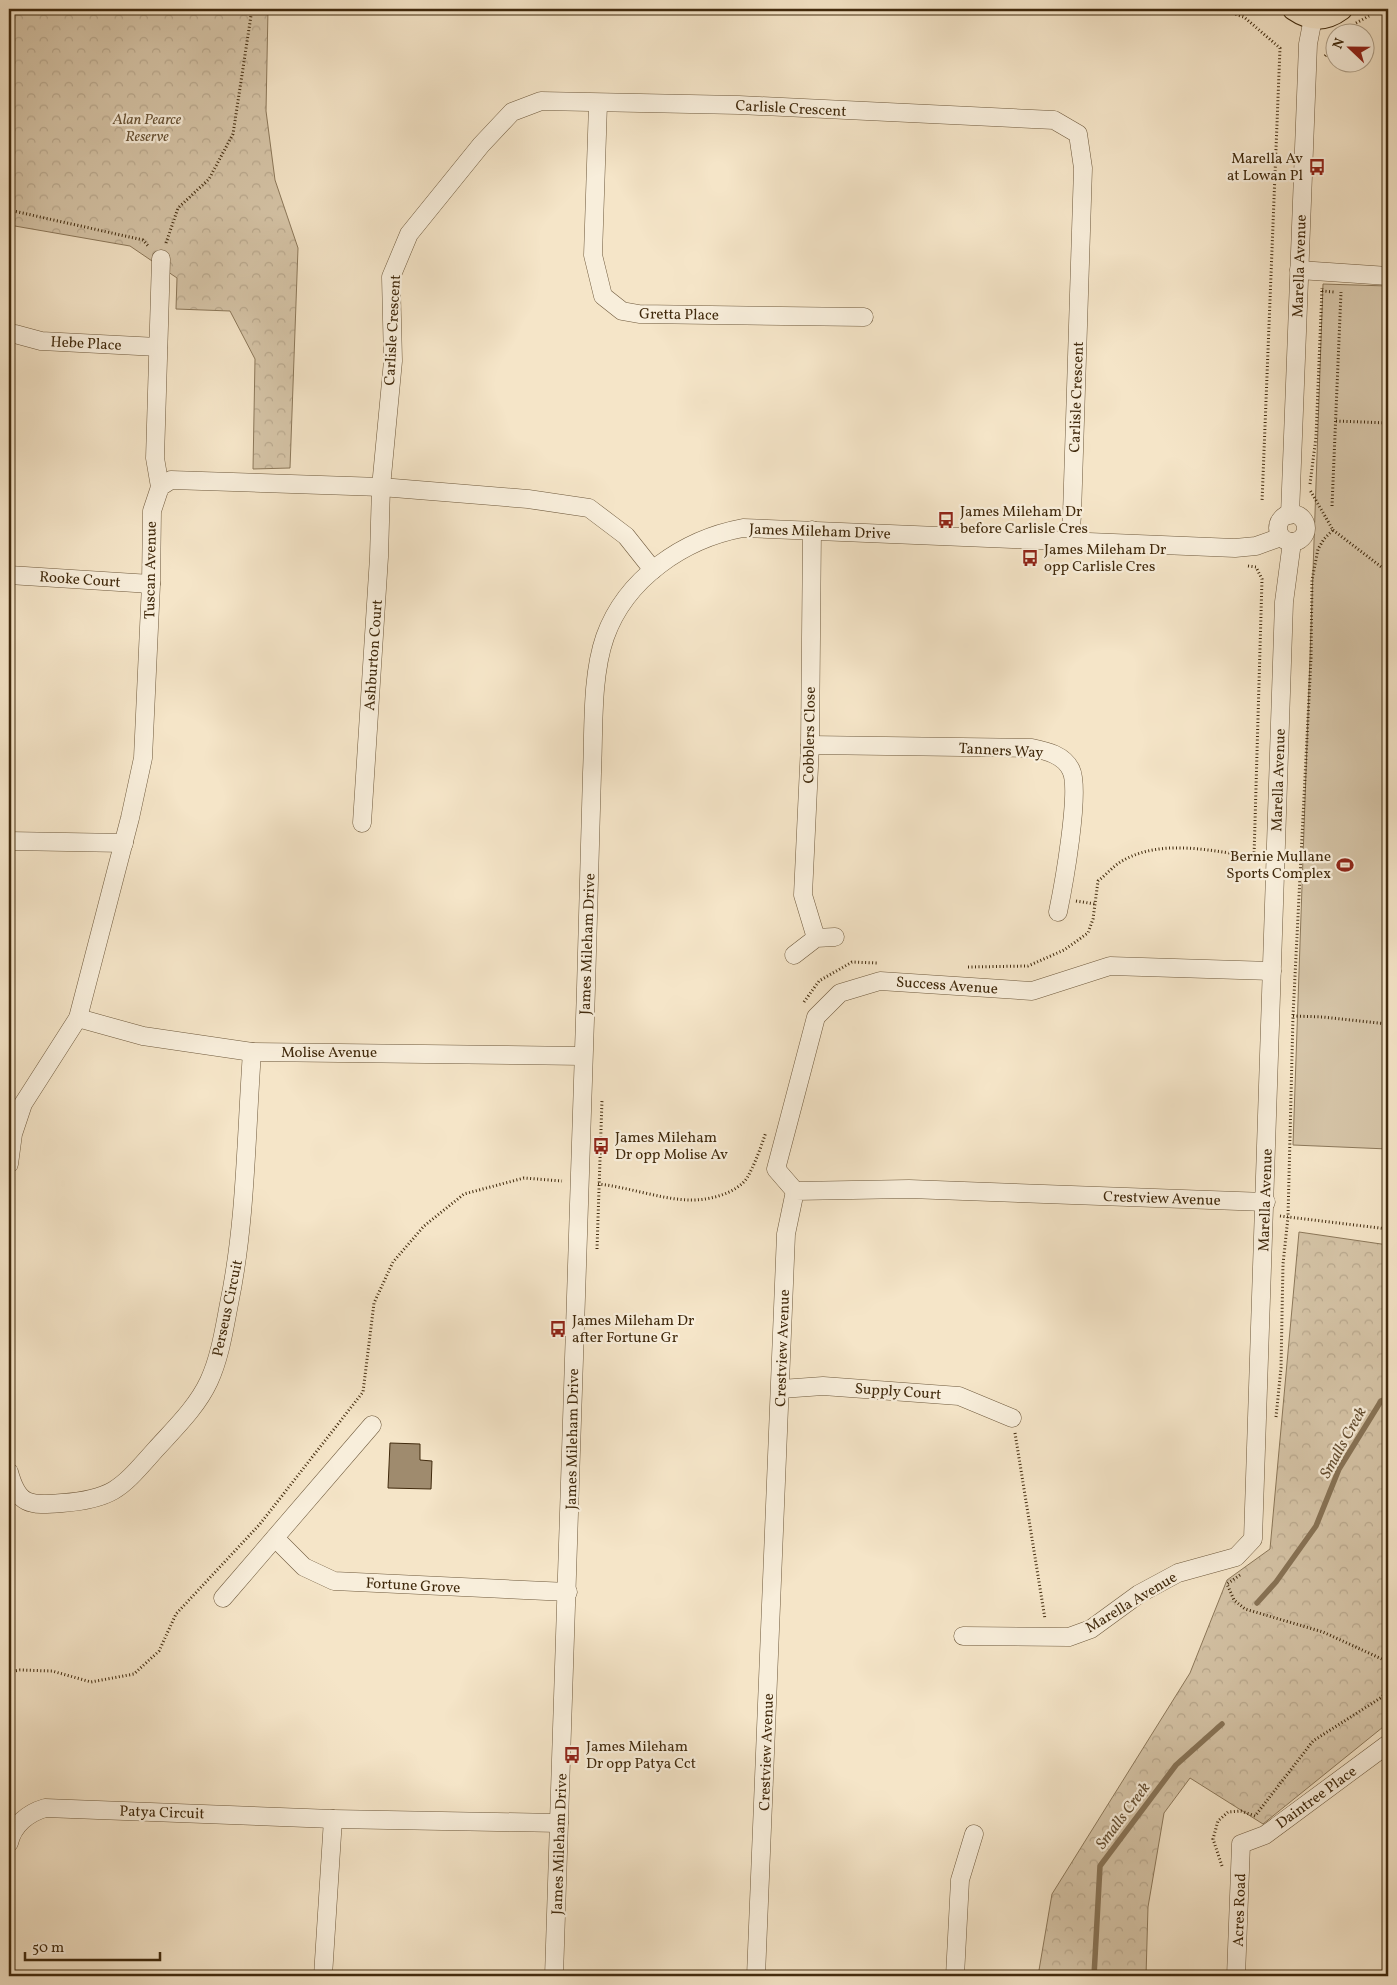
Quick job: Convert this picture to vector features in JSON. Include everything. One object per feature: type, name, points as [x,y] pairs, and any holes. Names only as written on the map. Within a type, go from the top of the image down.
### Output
[{"type":"main road","points":[[1303,14],[1332,15],[1341,9]]},
{"type":"street","name":"Marella Avenue","points":[[1290,515],[1308,44],[1303,14]]},
{"type":"street","name":"Carlisle Crescent","points":[[380,487],[392,361],[391,277],[409,234],[481,145],[512,112],[541,101],[598,104],[739,105],[1054,120],[1078,134],[1083,168],[1070,540]]},
{"type":"street","name":"Gretta Place","points":[[598,104],[593,256],[603,296],[622,312],[639,314],[864,317]]},
{"type":"street","points":[[161,259],[155,458],[160,487],[171,480],[380,487],[528,499],[589,508],[626,536],[653,570]]},
{"type":"street","points":[[1299,270],[1388,276]]},
{"type":"street","name":"Hebe Place","points":[[15,334],[41,341],[158,347]]},
{"type":"street","name":"Tuscan Avenue","points":[[78,1018],[124,843],[143,758],[151,584],[152,511],[160,487]]},
{"type":"street","name":"Ashburton Court","points":[[362,823],[379,557],[380,487]]},
{"type":"street","points":[[1290,515],[1302,519],[1306,528],[1302,538],[1286,540],[1278,529],[1279,523],[1290,515]]},
{"type":"street","name":"James Mileham Drive","points":[[554,1976],[568,1592],[578,1182],[598,665],[601,648],[613,618],[637,586],[673,554],[726,531],[761,528],[1235,548],[1286,540]]},
{"type":"street","name":"Cobblers Close","points":[[812,530],[810,745],[803,895],[816,938]]},
{"type":"street","name":"Marella Avenue","points":[[963,1636],[1048,1639],[1069,1637],[1092,1629],[1139,1594],[1178,1573],[1236,1557],[1253,1539],[1266,1202],[1286,540]]},
{"type":"street","name":"Rooke Court","points":[[9,575],[151,584]]},
{"type":"street","name":"Tanners Way","points":[[810,745],[1032,748],[1051,752],[1072,771],[1074,786],[1068,860],[1058,912]]},
{"type":"street","points":[[9,841],[124,843]]},
{"type":"street","points":[[794,955],[816,938],[835,937]]},
{"type":"street","name":"Success Avenue","points":[[795,1191],[776,1169],[816,1016],[840,993],[880,981],[1032,991],[1110,966],[1272,971]]},
{"type":"street","points":[[9,1164],[13,1134],[23,1104],[78,1018]]},
{"type":"street","name":"Molise Avenue","points":[[78,1018],[143,1036],[252,1052],[583,1056]]},
{"type":"street","name":"Perseus Circuit","points":[[9,1472],[14,1490],[24,1501],[48,1504],[98,1498],[122,1487],[196,1404],[209,1381],[222,1341],[239,1256],[252,1052]]},
{"type":"street","name":"Crestview Avenue","points":[[756,1976],[786,1234],[795,1191],[909,1189],[1266,1202]]},
{"type":"street","name":"Supply Court","points":[[781,1389],[823,1386],[959,1396],[1012,1418]]},
{"type":"street","points":[[223,1598],[372,1425]]},
{"type":"street","name":"Fortune Grove","points":[[275,1538],[304,1567],[334,1581],[568,1592]]},
{"type":"street","name":"Daintree Place","points":[[1241,1844],[1265,1834],[1388,1744]]},
{"type":"street","name":"Patya Circuit","points":[[9,1843],[14,1829],[21,1821],[36,1811],[45,1808],[333,1819],[559,1823]]},
{"type":"street","points":[[323,1976],[333,1819]]},
{"type":"street","points":[[954,1976],[960,1880],[974,1834]]},
{"type":"street","name":"Acres Road","points":[[1236,1976],[1241,1844]]},
{"type":"path","points":[[9,18],[17,9]]},
{"type":"path","points":[[9,210],[143,240],[161,259],[178,208],[209,180],[233,134],[252,9]]},
{"type":"path","points":[[1219,9],[1244,16],[1280,48],[1262,502]]},
{"type":"path","points":[[1360,22],[1369,16]]},
{"type":"path","points":[[1322,272],[1316,437],[1309,492],[1333,530],[1384,569],[1388,569]]},
{"type":"path","points":[[1332,506],[1341,292]]},
{"type":"path","points":[[1336,421],[1388,423]]},
{"type":"path","points":[[1275,1425],[1280,1376],[1284,1264],[1288,1217],[1293,1016],[1312,580],[1318,550],[1324,539],[1333,530]]},
{"type":"path","points":[[1241,564],[1256,567],[1262,579],[1254,856]]},
{"type":"path","points":[[963,968],[1028,966],[1064,950],[1088,933],[1093,919],[1098,881],[1122,861],[1146,852],[1179,847],[1275,857],[1300,852]]},
{"type":"path","points":[[803,1004],[819,981],[852,962],[880,963]]},
{"type":"path","points":[[1293,1016],[1323,1017],[1388,1024]]},
{"type":"path","points":[[597,1254],[602,1094]]},
{"type":"path","points":[[9,1672],[20,1670],[52,1671],[91,1682],[134,1674],[159,1652],[176,1614],[260,1524],[363,1392],[374,1303],[393,1262],[424,1226],[464,1194],[524,1178],[599,1184],[689,1200],[723,1196],[746,1179],[761,1148],[766,1129]]},
{"type":"path","points":[[1288,1217],[1388,1229]]},
{"type":"path","points":[[1012,1418],[1048,1639]]},
{"type":"path","points":[[1246,1571],[1228,1584],[1234,1600],[1245,1609],[1322,1632],[1384,1660],[1388,1664]]},
{"type":"green space","name":"Alan Pearce Reserve","points":[[9,9],[268,9],[266,111],[275,180],[298,248],[290,468],[253,469],[255,359],[230,311],[176,309],[177,278],[130,246],[9,225]]},
{"type":"green space","name":"Bernie Mullane Sports Complex","points":[[1323,284],[1388,286],[1388,1149],[1293,1145]]},
{"type":"green space","points":[[1299,1232],[1388,1245],[1388,1723],[1263,1824],[1190,1778],[1164,1813],[1148,1907],[1146,1976],[1038,1976],[1052,1894],[1190,1673],[1227,1580],[1270,1549]]},
{"type":"building","points":[[390,1443],[420,1444],[420,1460],[432,1461],[431,1489],[388,1488]]},
{"type":"waterway","name":"Smalls Creek","points":[[1257,1603],[1276,1582],[1316,1526],[1339,1469],[1381,1401],[1388,1398]]},
{"type":"waterway","name":"Smalls Creek","points":[[1094,1976],[1100,1866],[1176,1765],[1222,1724]]},
{"type":"place","name":"Marella Av at Lowan Pl","points":[[1317,167]]},
{"type":"place","name":"James Mileham Dr before Carlisle Cres","points":[[946,520]]},
{"type":"place","name":"James Mileham Dr opp Carlisle Cres","points":[[1030,558]]},
{"type":"place","name":"Bernie Mullane Sports Complex","points":[[1345,865]]},
{"type":"place","name":"James Mileham Dr opp Molise Av","points":[[601,1146]]},
{"type":"place","name":"James Mileham Dr after Fortune Gr","points":[[558,1329]]},
{"type":"place","name":"James Mileham Dr opp Patya Cct","points":[[572,1755]]}]
